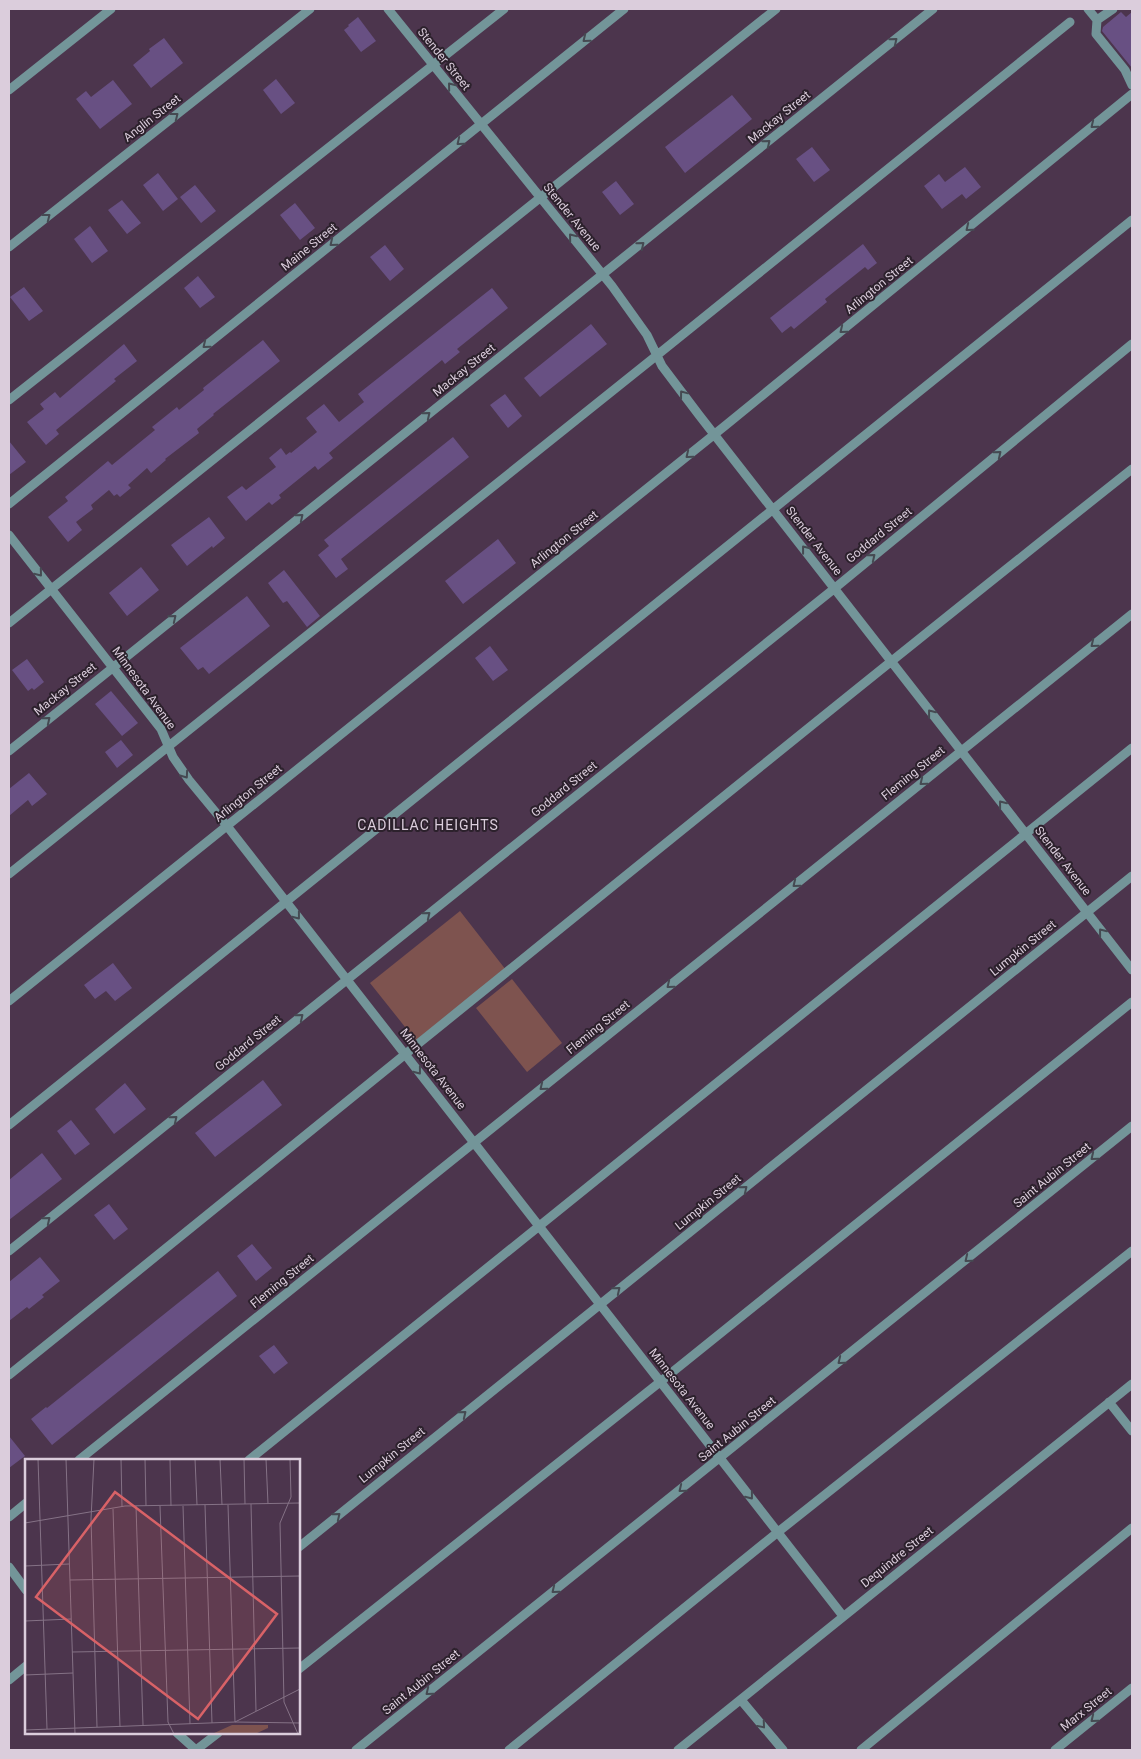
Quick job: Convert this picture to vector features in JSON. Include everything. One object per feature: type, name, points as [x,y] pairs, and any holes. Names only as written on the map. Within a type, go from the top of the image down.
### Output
[{"type":"street","points":[[9,90],[112,9]]},
{"type":"street","name":"Anglin Street","points":[[9,247],[310,9]]},
{"type":"street","name":"Stender Street","points":[[388,9],[481,124]]},
{"type":"street","points":[[9,400],[504,9]]},
{"type":"street","name":"Maine Street","points":[[9,504],[624,9]]},
{"type":"street","points":[[9,622],[776,9]]},
{"type":"street","name":"Mackay Street","points":[[9,751],[933,9]]},
{"type":"street","points":[[1088,9],[1098,20]]},
{"type":"street","points":[[1113,9],[1098,20],[1096,34],[1125,70],[1132,85]]},
{"type":"street","points":[[9,874],[1070,22]]},
{"type":"street","name":"Arlington Street","points":[[9,1001],[715,434],[1132,94]]},
{"type":"street","name":"Stender Avenue","points":[[481,124],[603,275],[647,335],[662,366],[1132,970]]},
{"type":"street","points":[[9,1125],[1132,220]]},
{"type":"street","name":"Goddard Street","points":[[9,1251],[834,588],[1132,344]]},
{"type":"street","points":[[9,1375],[406,1056],[890,661],[1132,469]]},
{"type":"street","name":"Minnesota Avenue","points":[[9,535],[161,729],[173,757],[189,780],[227,826],[843,1616]]},
{"type":"street","name":"Fleming Street","points":[[80,1459],[1132,614]]},
{"type":"street","points":[[250,1459],[1132,748]]},
{"type":"street","name":"Lumpkin Street","points":[[300,1545],[1132,876]]},
{"type":"street","points":[[300,1668],[660,1382],[1132,1002]]},
{"type":"street","name":"Saint Aubin Street","points":[[356,1750],[1132,1126]]},
{"type":"street","points":[[508,1750],[778,1532],[1132,1251]]},
{"type":"street","name":"Dequindre Street","points":[[678,1750],[1132,1384]]},
{"type":"street","points":[[1109,1402],[1132,1431]]},
{"type":"street","points":[[9,1517],[25,1504]]},
{"type":"street","points":[[861,1750],[1132,1528]]},
{"type":"street","points":[[9,1567],[25,1589]]},
{"type":"street","points":[[9,1680],[25,1667]]},
{"type":"street","name":"Marx Street","points":[[1055,1750],[1132,1688]]},
{"type":"street","points":[[741,1700],[782,1750]]},
{"type":"street","points":[[178,1734],[196,1750],[217,1734]]},
{"type":"shaded area","points":[[460,911],[506,970],[417,1042],[370,983]]},
{"type":"shaded area","points":[[512,979],[562,1043],[527,1072],[476,1008]]},
{"type":"building","points":[[1121,12],[1126,17],[1132,12],[1132,68],[1102,31],[1103,27]]},
{"type":"building","points":[[358,17],[376,41],[361,52],[344,30]]},
{"type":"building","points":[[164,38],[183,63],[151,88],[133,65],[150,51],[149,49]]},
{"type":"building","points":[[276,79],[295,103],[281,114],[263,90]]},
{"type":"building","points":[[113,80],[132,104],[100,129],[76,99],[86,91],[91,97]]},
{"type":"building","points":[[732,95],[752,119],[685,173],[665,147]]},
{"type":"building","points":[[812,147],[830,170],[814,182],[796,159]]},
{"type":"building","points":[[965,167],[981,187],[966,199],[962,194],[942,209],[924,186],[939,174],[945,182]]},
{"type":"building","points":[[158,173],[178,199],[163,211],[143,185]]},
{"type":"building","points":[[616,181],[634,204],[620,215],[602,192]]},
{"type":"building","points":[[195,185],[216,211],[201,223],[180,197]]},
{"type":"building","points":[[122,200],[141,223],[127,234],[108,210]]},
{"type":"building","points":[[295,203],[315,228],[300,240],[280,215]]},
{"type":"building","points":[[90,226],[108,251],[92,263],[74,239]]},
{"type":"building","points":[[863,244],[877,263],[868,270],[865,267],[825,299],[827,302],[794,329],[791,326],[782,333],[770,318]]},
{"type":"building","points":[[385,245],[404,269],[390,281],[370,257]]},
{"type":"building","points":[[198,276],[215,297],[200,308],[184,288]]},
{"type":"building","points":[[24,287],[43,311],[29,321],[10,297]]},
{"type":"building","points":[[492,288],[508,308],[457,349],[460,352],[445,364],[442,360],[329,453],[333,458],[318,470],[315,466],[279,495],[281,498],[272,505],[269,502],[246,521],[227,497],[242,486],[246,490],[276,467],[269,458],[281,448],[286,455],[291,453],[317,432],[306,418],[324,404],[339,422],[364,402],[358,394]]},
{"type":"building","points":[[591,324],[607,344],[540,397],[524,378]]},
{"type":"building","points":[[263,340],[280,361],[213,414],[197,429],[199,433],[165,459],[151,473],[147,468],[128,485],[131,488],[120,497],[117,494],[114,496],[109,490],[91,505],[93,509],[76,522],[82,530],[68,542],[48,517],[68,501],[65,497],[108,461],[112,465],[155,430],[152,427],[177,407],[179,410],[204,390],[203,388]]},
{"type":"building","points":[[124,344],[137,361],[114,379],[116,381],[56,430],[59,434],[46,445],[27,422],[44,409],[40,404],[55,392],[60,398]]},
{"type":"building","points":[[505,394],[522,416],[508,428],[490,405]]},
{"type":"building","points":[[453,437],[469,457],[341,559],[348,569],[336,578],[318,555],[329,546],[324,540]]},
{"type":"building","points":[[9,441],[26,462],[9,475]]},
{"type":"building","points":[[209,517],[225,538],[187,566],[171,545]]},
{"type":"building","points":[[498,539],[516,563],[463,604],[445,581]]},
{"type":"building","points":[[141,567],[159,590],[127,616],[109,593]]},
{"type":"building","points":[[284,570],[320,616],[307,627],[287,601],[283,603],[268,583]]},
{"type":"building","points":[[247,596],[270,626],[209,674],[203,667],[198,670],[180,648]]},
{"type":"building","points":[[490,646],[508,670],[493,681],[475,658]]},
{"type":"building","points":[[27,659],[44,682],[34,690],[32,688],[28,691],[12,670]]},
{"type":"building","points":[[111,691],[138,723],[122,736],[95,704]]},
{"type":"building","points":[[121,740],[133,755],[117,768],[105,752]]},
{"type":"building","points":[[29,773],[47,794],[32,806],[28,800],[9,816],[9,789]]},
{"type":"building","points":[[113,963],[132,988],[115,1001],[106,991],[95,999],[84,985]]},
{"type":"building","points":[[263,1080],[282,1105],[215,1157],[195,1133]]},
{"type":"building","points":[[125,1083],[146,1109],[114,1134],[95,1109]]},
{"type":"building","points":[[71,1120],[90,1144],[75,1155],[57,1131]]},
{"type":"building","points":[[42,1153],[62,1179],[9,1220],[9,1180]]},
{"type":"building","points":[[109,1204],[128,1229],[114,1240],[94,1215]]},
{"type":"building","points":[[252,1244],[272,1268],[256,1281],[237,1256]]},
{"type":"building","points":[[40,1257],[60,1281],[42,1295],[44,1297],[29,1309],[27,1307],[9,1321],[9,1282]]},
{"type":"building","points":[[218,1271],[237,1296],[52,1445],[31,1419]]},
{"type":"building","points":[[274,1345],[288,1363],[274,1374],[259,1356]]},
{"type":"building","points":[[9,1436],[25,1456],[9,1468]]},
{"type":"district","name":"CADILLAC HEIGHTS","points":[[428,825]]}]
